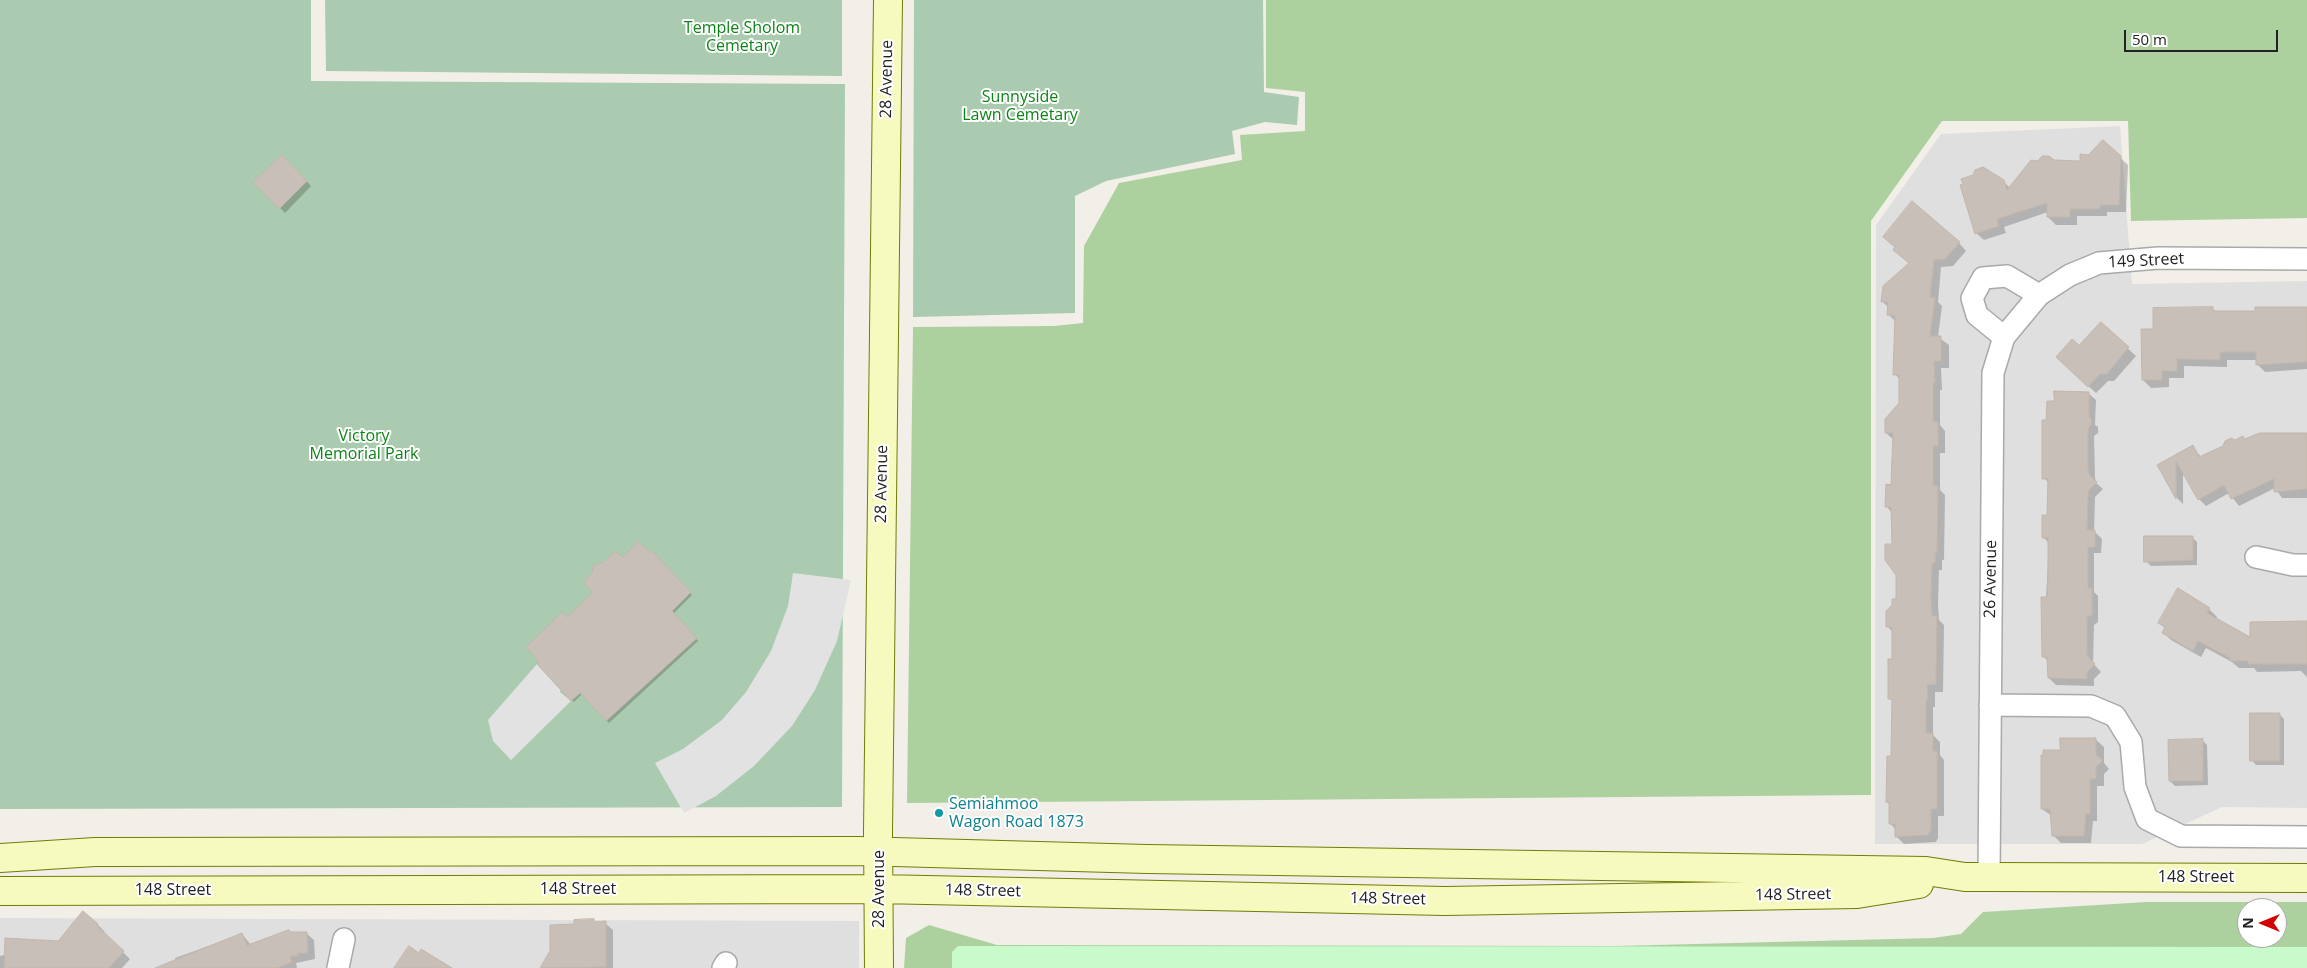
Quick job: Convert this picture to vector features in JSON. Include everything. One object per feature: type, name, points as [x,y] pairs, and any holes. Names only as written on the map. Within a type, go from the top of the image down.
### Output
[{"type":"main road","name":"28 Avenue","points":[[879,968],[888,0]]},
{"type":"main road","name":"148 Street","points":[[0,858],[95,852],[879,852],[1146,859],[1926,871],[1977,877],[2307,878]]},
{"type":"main road","name":"148 Street","points":[[0,891],[879,889],[1445,901],[1857,894],[1977,877]]},
{"type":"street","name":"149 Street","points":[[2039,295],[2070,275],[2100,263],[2158,258],[2307,259]]},
{"type":"street","points":[[2004,337],[1977,315],[1972,298],[1983,278],[2007,276],[2039,295]]},
{"type":"street","name":"26 Avenue","points":[[1977,877],[1990,705],[1993,373],[2004,337],[2039,295]]},
{"type":"street","points":[[2256,557],[2293,565],[2307,565]]},
{"type":"street","points":[[1990,705],[2091,706],[2115,716],[2130,742],[2135,787],[2146,819],[2181,836],[2307,837]]},
{"type":"street","points":[[338,968],[344,939]]},
{"type":"shaded area","points":[[2120,126],[2132,284],[2307,281],[2307,808],[2222,807],[2142,844],[1875,844],[1876,225],[1941,134]]},
{"type":"shaded area","points":[[793,573],[851,580],[837,641],[815,690],[792,726],[754,766],[716,796],[684,813],[655,763],[683,749],[722,720],[746,692],[771,651],[788,606]]},
{"type":"shaded area","points":[[537,664],[561,690],[560,692],[571,701],[511,760],[493,741],[488,720]]},
{"type":"shaded area","points":[[0,918],[859,921],[859,968],[0,968]]},
{"type":"green space","name":"Victory Memorial Park","points":[[0,0],[311,0],[311,81],[845,84],[842,807],[0,809]]},
{"type":"green space","name":"Temple Sholom Cemetary","points":[[325,0],[842,0],[842,76],[326,71]]},
{"type":"green space","name":"Sunnyside Lawn Cemetary","points":[[914,0],[1263,0],[1264,92],[1299,97],[1297,125],[1265,122],[1232,131],[1235,154],[1106,181],[1075,196],[1075,313],[913,317]]},
{"type":"green space","points":[[1266,0],[2307,0],[2307,218],[2131,221],[2128,121],[1942,121],[1871,221],[1871,795],[907,803],[913,327],[1054,326],[1083,323],[1084,246],[1119,183],[1242,160],[1240,135],[1305,131],[1305,92],[1266,88]]},
{"type":"green space","points":[[2146,902],[2237,902],[2237,948],[2287,948],[2287,902],[2307,902],[2307,968],[904,968],[906,938],[929,925],[997,945],[1616,946],[1933,938],[1961,934],[1983,912]]},
{"type":"green space","points":[[958,946],[2307,947],[2307,968],[952,968],[952,952]]},
{"type":"building","points":[[2103,140],[2121,156],[2119,205],[2100,205],[2100,209],[2070,209],[2070,217],[2047,217],[2047,203],[1997,219],[1999,226],[1975,234],[1960,185],[1963,184],[1961,179],[1973,175],[1975,170],[1983,167],[2004,180],[2007,190],[2031,160],[2038,161],[2042,156],[2049,156],[2054,160],[2080,161],[2080,154],[2088,155]]},
{"type":"building","points":[[282,155],[307,181],[279,209],[253,182]]},
{"type":"building","points":[[1912,201],[1960,242],[1945,259],[1934,260],[1930,297],[1935,298],[1930,336],[1941,336],[1941,361],[1934,361],[1935,383],[1933,383],[1933,422],[1938,422],[1938,446],[1933,446],[1933,486],[1938,486],[1937,553],[1935,553],[1935,563],[1932,563],[1931,597],[1932,616],[1937,616],[1936,684],[1927,685],[1928,700],[1926,700],[1926,733],[1933,733],[1933,751],[1937,751],[1937,809],[1931,809],[1931,830],[1928,835],[1895,837],[1895,824],[1889,824],[1889,802],[1886,802],[1887,756],[1891,756],[1892,699],[1888,699],[1888,659],[1892,659],[1892,627],[1886,627],[1886,611],[1892,605],[1892,599],[1896,599],[1896,575],[1885,560],[1885,544],[1892,544],[1891,507],[1885,507],[1886,484],[1891,485],[1893,433],[1885,433],[1885,419],[1899,403],[1899,375],[1893,375],[1895,316],[1887,315],[1888,302],[1881,302],[1883,286],[1909,263],[1893,250],[1895,247],[1883,237]]},
{"type":"building","points":[[2213,307],[2213,311],[2255,311],[2255,307],[2307,307],[2307,362],[2256,365],[2256,352],[2220,352],[2220,360],[2177,359],[2177,371],[2162,371],[2162,380],[2142,380],[2141,329],[2153,329],[2153,308]]},
{"type":"building","points":[[2101,322],[2129,347],[2107,374],[2100,374],[2088,387],[2056,357],[2072,339],[2079,345]]},
{"type":"building","points":[[2054,391],[2089,392],[2089,417],[2091,425],[2088,429],[2088,469],[2090,476],[2097,482],[2089,490],[2088,498],[2087,530],[2095,530],[2095,547],[2088,547],[2088,588],[2092,588],[2092,615],[2087,617],[2087,655],[2095,664],[2087,672],[2087,679],[2048,678],[2047,657],[2042,657],[2041,597],[2047,597],[2048,538],[2042,538],[2042,515],[2047,515],[2048,479],[2042,479],[2042,420],[2046,420],[2047,401],[2054,401]]},
{"type":"building","points":[[2260,433],[2307,433],[2307,489],[2274,492],[2274,479],[2231,499],[2224,485],[2198,500],[2176,461],[2176,499],[2157,465],[2193,445],[2199,457],[2223,446],[2225,441],[2231,438],[2235,440],[2243,436],[2244,439]]},
{"type":"building","points":[[2144,536],[2193,536],[2193,560],[2144,562]]},
{"type":"building","points":[[638,541],[650,553],[652,551],[691,592],[672,611],[697,638],[606,721],[580,693],[571,701],[537,664],[539,661],[526,647],[562,612],[567,617],[593,592],[583,582],[592,573],[594,565],[604,562],[615,551],[623,557]]},
{"type":"building","points":[[2178,588],[2210,608],[2207,613],[2250,637],[2250,622],[2307,621],[2307,664],[2248,664],[2248,661],[2230,661],[2230,658],[2198,641],[2193,651],[2162,633],[2165,627],[2158,623]]},
{"type":"building","points":[[2250,713],[2280,713],[2280,761],[2250,761]]},
{"type":"building","points":[[2060,738],[2096,738],[2096,755],[2103,760],[2096,767],[2096,779],[2090,779],[2090,814],[2086,814],[2084,836],[2052,836],[2050,809],[2041,809],[2041,755],[2043,755],[2043,750],[2060,750]]},
{"type":"building","points":[[2203,739],[2203,781],[2169,781],[2168,740]]},
{"type":"building","points":[[83,911],[124,951],[109,968],[4,968],[5,938],[58,941]]},
{"type":"building","points":[[594,919],[594,922],[606,921],[606,967],[540,968],[550,951],[550,925],[574,924],[574,920]]},
{"type":"building","points":[[289,930],[290,932],[307,932],[308,953],[298,953],[298,956],[290,956],[292,962],[277,968],[155,968],[242,933],[247,945]]},
{"type":"building","points":[[409,946],[419,953],[421,949],[452,968],[394,968]]},
{"type":"place","name":"Semiahmoo Wagon Road 1873","points":[[939,813]]}]
